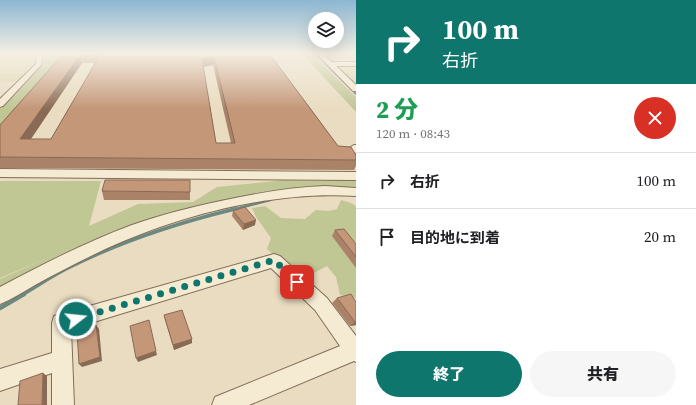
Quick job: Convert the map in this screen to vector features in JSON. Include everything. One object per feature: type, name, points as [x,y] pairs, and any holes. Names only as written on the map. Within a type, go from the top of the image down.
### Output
[{"type":"street","points":[[0,104],[32,72]]},
{"type":"street","points":[[338,72],[356,89]]},
{"type":"street","points":[[0,173],[356,176]]},
{"type":"street","points":[[0,296],[62,262],[123,235],[188,213],[289,192],[328,189],[356,192]]},
{"type":"street","points":[[63,405],[61,323],[274,260],[321,304],[356,351],[223,405]]},
{"type":"street","points":[[0,380],[62,360]]},
{"type":"shaded area","points":[[333,72],[349,72],[354,76],[350,72],[356,72],[356,82],[344,82]]},
{"type":"shaded area","points":[[0,73],[28,73],[18,82],[0,82]]},
{"type":"green space","points":[[35,72],[48,72],[0,126],[0,109]]},
{"type":"green space","points":[[319,72],[330,72],[356,97],[356,112]]},
{"type":"green space","points":[[356,178],[356,191],[264,197],[123,235],[0,296],[0,279],[47,258],[0,278],[0,181],[101,181],[89,226],[138,204],[193,202],[217,187],[285,180],[322,181]]},
{"type":"green space","points":[[341,200],[356,206],[356,298],[340,295],[336,277],[327,266],[301,280],[267,249],[271,238],[256,217],[252,208],[265,206],[281,218],[305,219],[316,210],[329,211],[337,209]]},
{"type":"building","points":[[47,72],[68,72],[20,139],[51,139],[90,72],[204,72],[216,143],[235,143],[218,72],[283,72],[338,146],[351,147],[356,155],[356,160],[0,157],[0,125]]},
{"type":"building","points":[[105,180],[190,180],[190,192],[102,191]]},
{"type":"building","points":[[245,207],[256,220],[244,224],[233,211]]},
{"type":"building","points":[[344,229],[356,244],[356,257],[335,230]]},
{"type":"building","points":[[351,294],[356,302],[355,322],[337,298]]},
{"type":"building","points":[[182,310],[192,339],[173,345],[164,315]]},
{"type":"building","points":[[149,320],[156,351],[136,358],[130,326]]},
{"type":"building","points":[[96,325],[100,357],[79,364],[77,331]]},
{"type":"building","points":[[43,373],[42,405],[18,405],[20,381]]},
{"type":"waterway","points":[[333,72],[355,93]]},
{"type":"waterway","points":[[231,210],[270,200]]},
{"type":"waterway","points":[[22,295],[64,270],[109,249],[172,226],[235,209]]},
{"type":"waterway","points":[[0,308],[24,294]]},
{"type":"route","points":[[76,319],[274,260],[297,282]]}]
